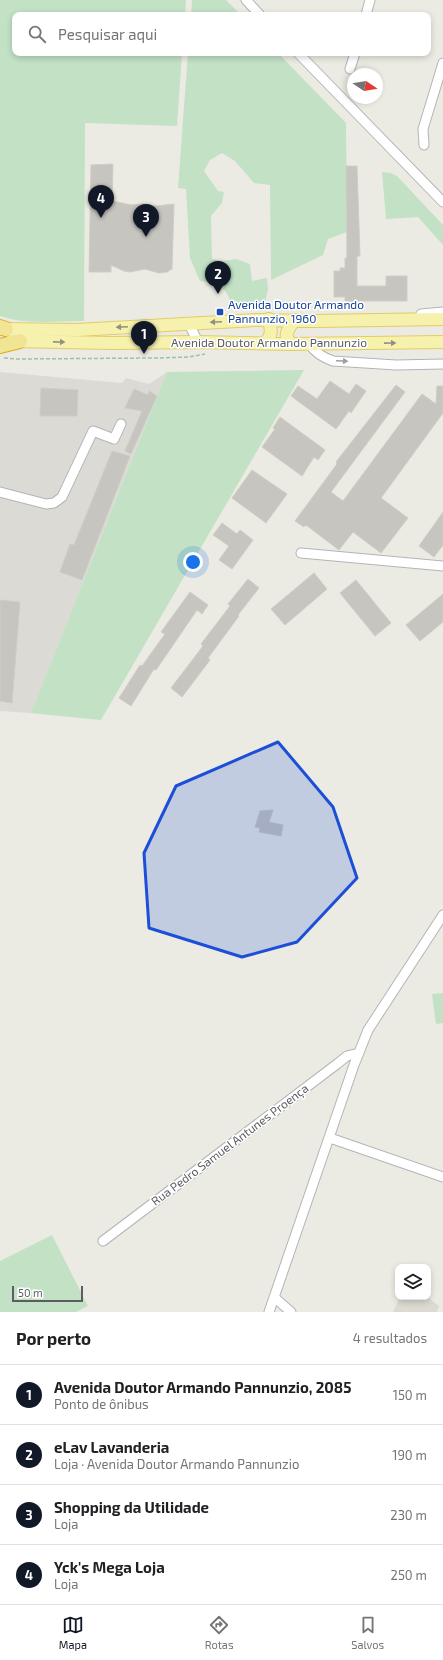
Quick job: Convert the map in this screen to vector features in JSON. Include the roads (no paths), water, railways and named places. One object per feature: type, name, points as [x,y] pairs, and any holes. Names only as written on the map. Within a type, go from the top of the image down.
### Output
[{"type":"highway","points":[[0,346],[20,342]]},
{"type":"main road","name":"Avenida Doutor Armando Pannunzio","points":[[2,331],[77,330],[269,320],[443,319]]},
{"type":"main road","points":[[265,343],[270,339],[272,332],[269,320]]},
{"type":"main road","points":[[291,344],[286,339],[286,334],[294,320]]},
{"type":"main road","name":"Avenida Doutor Armando Pannunzio","points":[[2,331],[20,342],[198,342],[291,344],[443,342]]},
{"type":"street","points":[[246,0],[257,12]]},
{"type":"street","points":[[367,12],[370,0]]},
{"type":"street","points":[[301,56],[441,197]]},
{"type":"street","points":[[350,68],[354,56]]},
{"type":"street","points":[[424,145],[423,129],[443,63]]},
{"type":"street","points":[[374,319],[443,312]]},
{"type":"street","points":[[189,324],[198,342]]},
{"type":"street","points":[[309,344],[324,358],[333,361],[396,364],[443,364]]},
{"type":"street","points":[[0,492],[46,504],[54,503],[62,497],[93,431],[114,438],[121,424]]},
{"type":"street","points":[[301,553],[443,566]]},
{"type":"street","points":[[269,1312],[368,1030],[443,915]]},
{"type":"street","name":"Rua Pedro Samuel Antunes Proença","points":[[104,1241],[347,1056],[359,1053]]},
{"type":"street","points":[[330,1138],[443,1177]]},
{"type":"street","points":[[274,1297],[291,1312]]},
{"type":"place","name":"Yck's Mega Loja","points":[[101,218]]},
{"type":"place","name":"Shopping da Utilidade","points":[[146,237]]},
{"type":"place","name":"eLav Lavanderia","points":[[218,294]]},
{"type":"place","name":"Avenida Doutor Armando Pannunzio, 1960","points":[[220,312]]},
{"type":"place","name":"Avenida Doutor Armando Pannunzio, 2085","points":[[144,354]]}]
